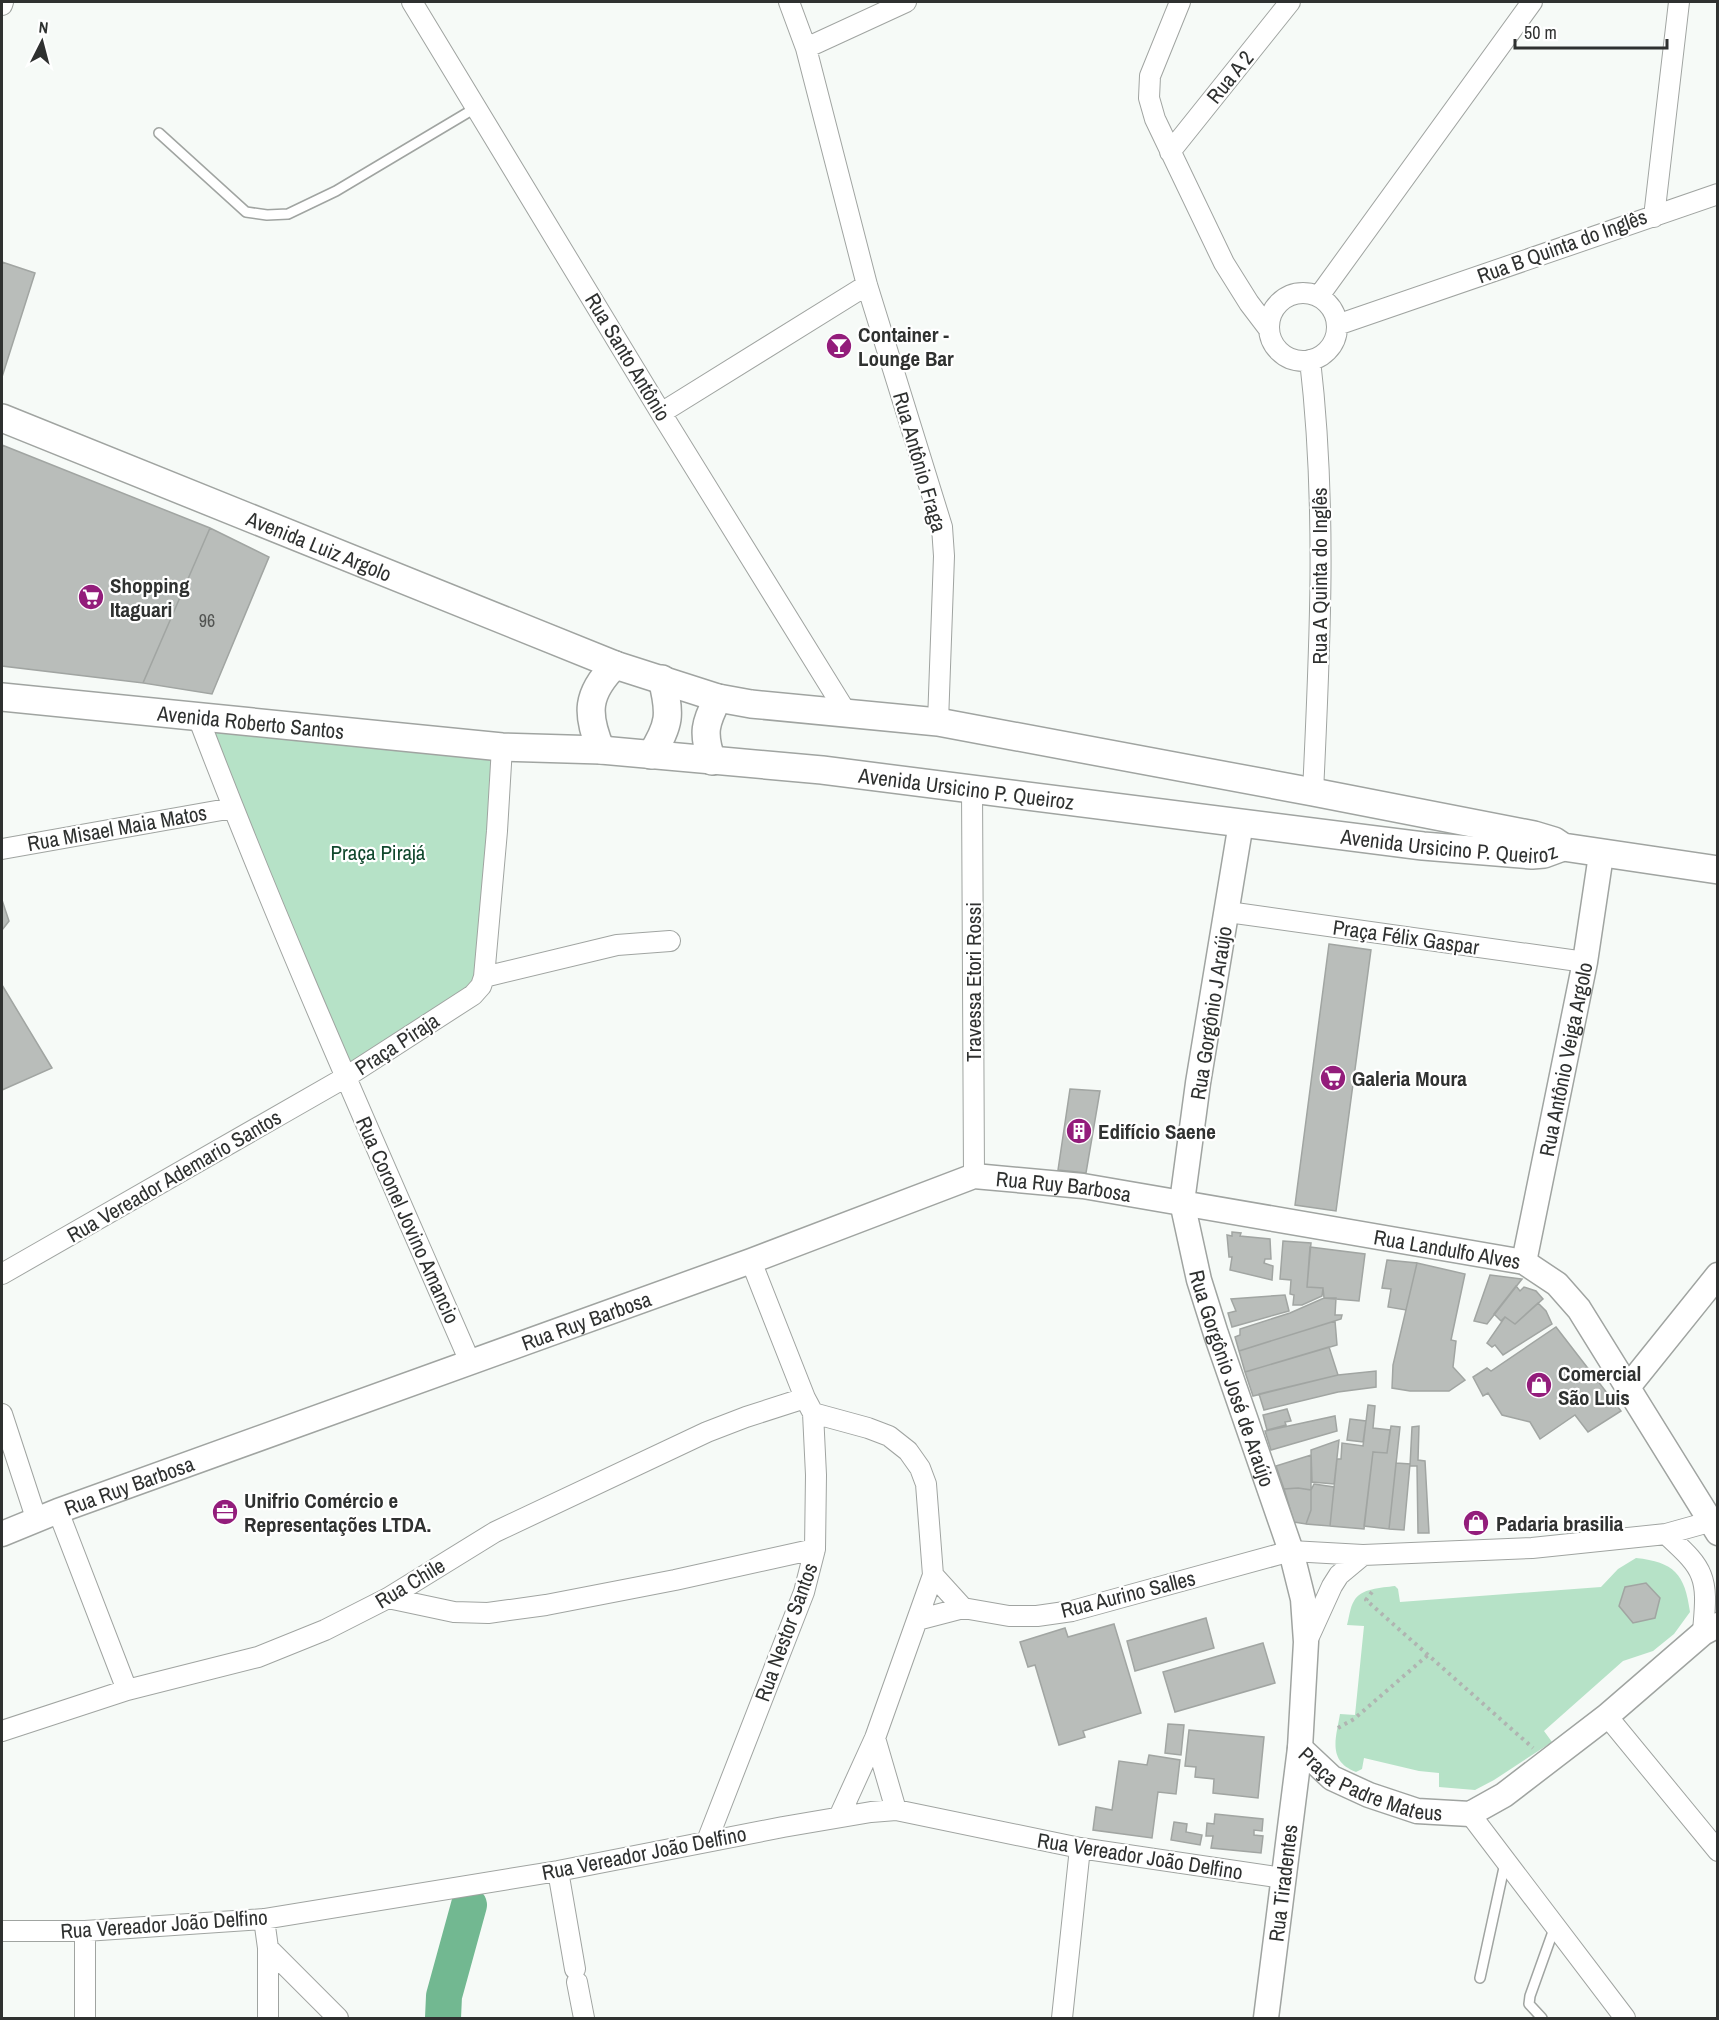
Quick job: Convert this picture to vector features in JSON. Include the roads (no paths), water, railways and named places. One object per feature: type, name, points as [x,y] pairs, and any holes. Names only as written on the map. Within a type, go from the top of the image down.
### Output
[{"type":"main road","name":"Avenida Luiz Argolo","points":[[2,418],[626,668]]},
{"type":"main road","name":"Avenida Ursicino P. Queiroz","points":[[626,668],[718,698],[751,704],[938,722],[1534,835],[1554,841],[1563,848]]},
{"type":"main road","points":[[601,750],[593,730],[591,710],[593,696],[601,679],[626,668]]},
{"type":"main road","points":[[651,755],[663,736],[668,719],[668,703],[662,679]]},
{"type":"main road","name":"Avenida Roberto Santos","points":[[2,697],[502,747]]},
{"type":"main road","points":[[712,761],[706,746],[705,730],[718,698]]},
{"type":"main road","name":"Avenida Ursicino P. Queiroz","points":[[502,747],[601,750],[822,770],[972,787],[1423,846],[1510,854],[1538,854],[1563,848]]},
{"type":"main road","points":[[1563,848],[1718,870]]},
{"type":"street","name":"Rua Santo Antônio","points":[[412,2],[661,413],[846,712]]},
{"type":"street","name":"Rua Antônio Fraga","points":[[789,2],[806,48],[867,285],[942,527],[944,556],[938,722]]},
{"type":"street","points":[[806,48],[906,2]]},
{"type":"street","points":[[1180,2],[1150,76],[1149,98],[1155,119],[1224,263],[1268,328]]},
{"type":"street","name":"Rua A 2","points":[[1170,152],[1290,2]]},
{"type":"street","points":[[1319,296],[1532,2]]},
{"type":"street","name":"Rua B Quinta do Inglês","points":[[1337,325],[1654,217],[1679,2]]},
{"type":"street","points":[[1654,217],[1718,194]]},
{"type":"street","points":[[661,413],[867,285]]},
{"type":"street","points":[[1307,292],[1319,296],[1332,309],[1337,325],[1336,337],[1330,348],[1321,356],[1298,361],[1286,357],[1277,350],[1270,339],[1268,328],[1269,316],[1275,305],[1284,297],[1307,292]]},
{"type":"street","name":"Rua A Quinta do Inglês","points":[[1310,360],[1317,419],[1320,488],[1321,639],[1313,792]]},
{"type":"street","name":"Praça Piraja","points":[[198,717],[233,808],[346,1077],[473,995],[481,986],[484,977]]},
{"type":"street","points":[[502,747],[484,977],[617,945],[670,940]]},
{"type":"street","name":"Travessa Etori Rossi","points":[[972,787],[974,1176]]},
{"type":"street","name":"Rua Misael Maia Matos","points":[[2,849],[233,808]]},
{"type":"street","name":"Rua Gorgônio J Araújo","points":[[1182,1202],[1198,1083],[1241,824]]},
{"type":"street","name":"Rua Antônio Veiga Argolo","points":[[1524,1262],[1585,962],[1601,855]]},
{"type":"street","name":"Praça Félix Gaspar","points":[[1228,912],[1585,962]]},
{"type":"street","name":"Rua Vereador Ademario Santos","points":[[2,1274],[346,1077]]},
{"type":"street","name":"Rua Coronel Jovino Amancio","points":[[346,1077],[470,1362]]},
{"type":"street","name":"Rua Ruy Barbosa","points":[[2,1534],[751,1261],[974,1176],[1083,1186],[1182,1202]]},
{"type":"street","name":"Rua Landulfo Alves","points":[[1182,1202],[1524,1262],[1557,1284],[1579,1309],[1629,1387],[1713,1528]]},
{"type":"street","name":"Rua Gorgônio José de Araújo","points":[[1182,1202],[1199,1280],[1291,1551]]},
{"type":"street","name":"Rua Nestor Santos","points":[[706,1841],[804,1592],[815,1549],[816,1475],[809,1405],[751,1261]]},
{"type":"street","points":[[1629,1387],[1718,1275]]},
{"type":"street","points":[[809,1405],[889,1436],[908,1450],[920,1468],[926,1484],[933,1575],[875,1738],[839,1817]]},
{"type":"street","name":"Rua Chile","points":[[2,1731],[127,1690],[258,1657],[325,1630],[388,1598],[495,1532],[564,1499],[717,1428],[746,1417],[809,1405]]},
{"type":"street","points":[[2,1414],[127,1690]]},
{"type":"street","points":[[1291,1551],[1363,1555],[1532,1548],[1713,1528]]},
{"type":"street","name":"Praça Padre Mateus","points":[[1291,1551],[1303,1599],[1306,1642],[1300,1748],[1332,1778],[1369,1795],[1417,1811],[1470,1814],[1504,1795],[1607,1716],[1710,1629],[1701,1575],[1695,1565],[1666,1534]]},
{"type":"street","points":[[388,1598],[454,1612],[488,1613],[546,1605],[675,1580],[815,1549]]},
{"type":"street","name":"Rua Aurino Salles","points":[[917,1620],[963,1608],[1009,1616],[1037,1616],[1072,1611],[1291,1551]]},
{"type":"street","points":[[1306,1642],[1339,1575],[1363,1555]]},
{"type":"street","points":[[933,1575],[963,1608]]},
{"type":"street","points":[[1607,1716],[1718,1851]]},
{"type":"street","points":[[875,1738],[896,1810]]},
{"type":"street","name":"Rua Tiradentes","points":[[1266,2019],[1300,1748]]},
{"type":"street","name":"Rua Vereador João Delfino","points":[[2,1931],[85,1931],[264,1919],[558,1871],[839,1817],[896,1810],[1080,1848],[1283,1878]]},
{"type":"street","points":[[1470,1814],[1625,2019]]},
{"type":"street","points":[[1062,2019],[1080,1848]]},
{"type":"street","points":[[558,1871],[584,2019]]},
{"type":"street","points":[[264,1919],[268,1948],[268,2019]]},
{"type":"street","points":[[85,1931],[85,2019]]},
{"type":"street","points":[[268,1948],[338,2019]]},
{"type":"lane","points":[[159,133],[246,212],[267,215],[288,214],[336,191],[477,107]]},
{"type":"lane","points":[[1480,1978],[1505,1861]]},
{"type":"lane","points":[[1542,2019],[1529,2004],[1530,1996],[1555,1926]]},
{"type":"waterway","points":[[443,2018],[444,1996],[469,1905]]},
{"type":"place","name":"Container - Lounge Bar","points":[[839,346]]},
{"type":"place","name":"Shopping Itaguari","points":[[91,597]]},
{"type":"place","name":"Galeria Moura","points":[[1333,1078]]},
{"type":"place","name":"Edifício Saene","points":[[1079,1131]]},
{"type":"place","name":"Comercial São Luis","points":[[1539,1385]]},
{"type":"place","name":"Unifrio Comércio e Representações LTDA.","points":[[225,1512]]},
{"type":"place","name":"Padaria brasilia","points":[[1476,1523]]},
{"type":"park label","name":"Praça Pirajá","points":[[378,852]]}]
